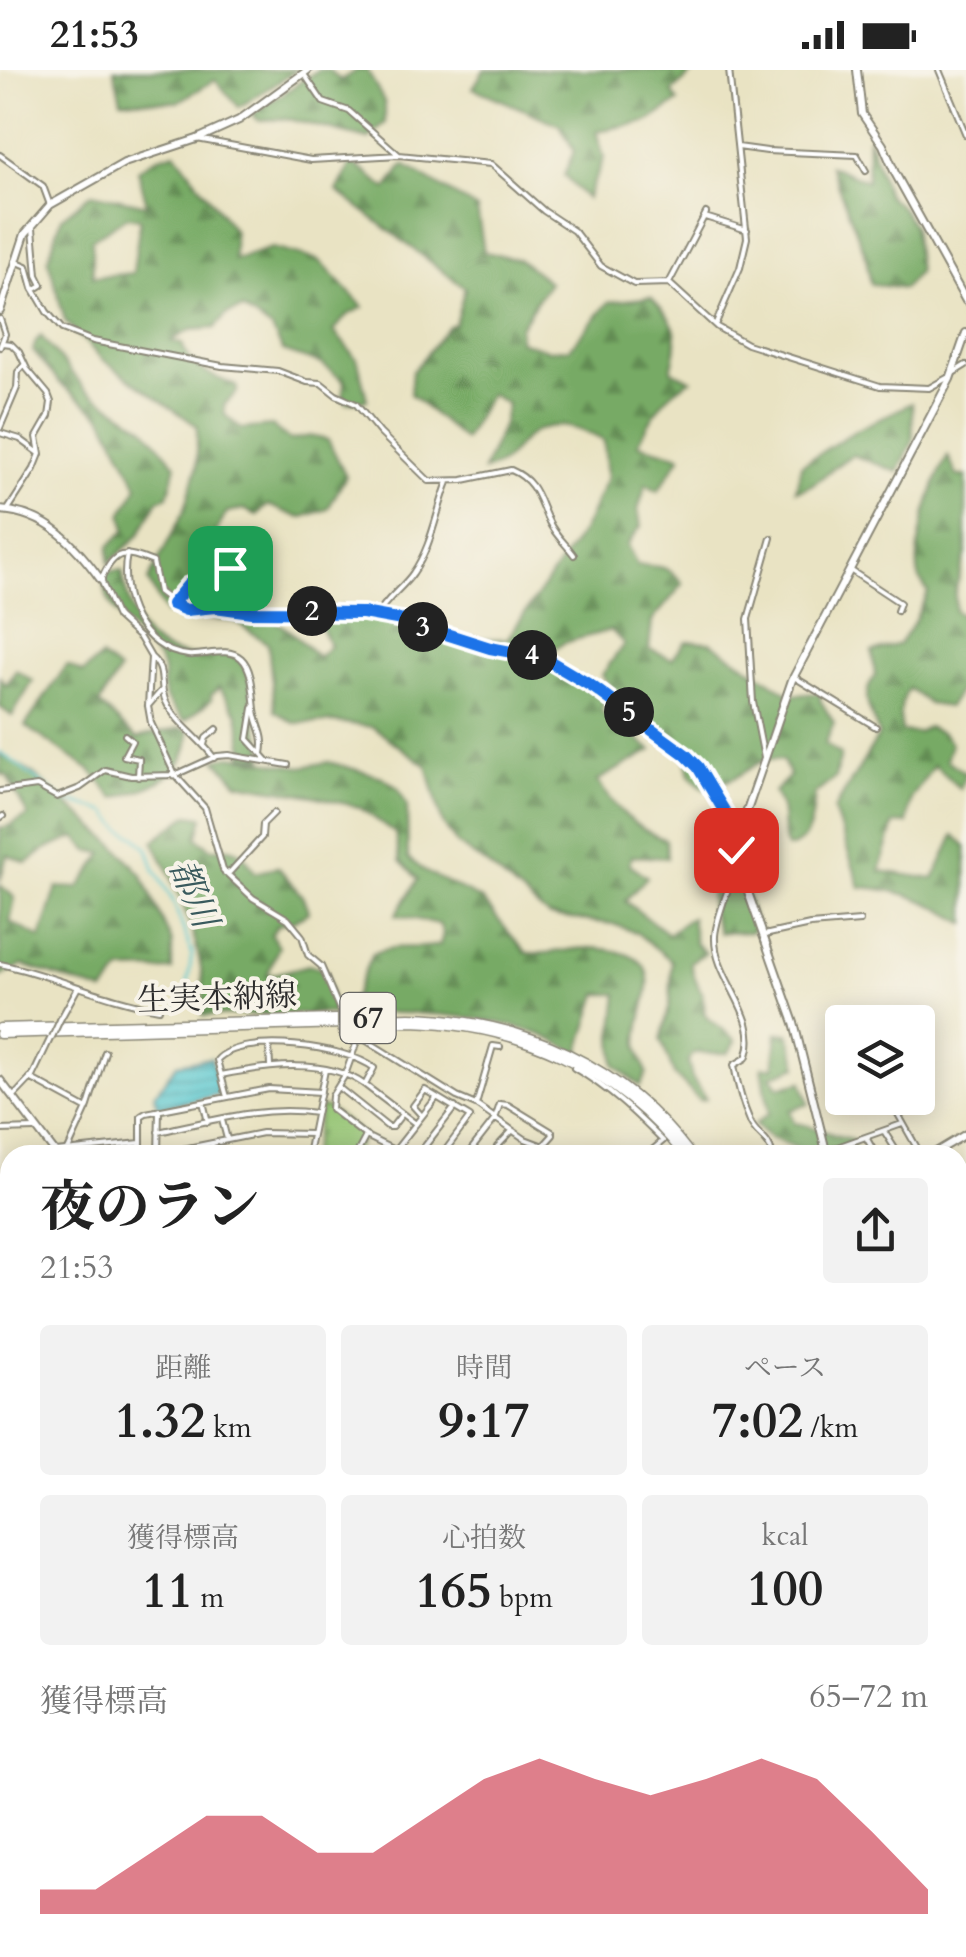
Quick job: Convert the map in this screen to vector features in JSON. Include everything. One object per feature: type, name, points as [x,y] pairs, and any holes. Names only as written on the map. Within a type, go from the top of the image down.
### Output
[{"type":"main road","name":"生実本納線","points":[[0,1031],[410,1016],[478,1022],[550,1044],[599,1069],[656,1114],[680,1145]]},
{"type":"street","points":[[716,326],[740,268],[746,230],[728,70]]},
{"type":"street","points":[[857,70],[862,114],[966,301]]},
{"type":"street","points":[[939,70],[966,135]]},
{"type":"street","points":[[0,311],[32,225],[50,205],[124,163],[197,140],[254,110],[306,72],[323,102],[348,112],[400,155]]},
{"type":"street","points":[[197,140],[312,160],[400,155],[491,164],[574,231],[601,266],[634,284],[669,283],[716,326],[747,344],[868,383],[929,388],[966,365]]},
{"type":"street","points":[[738,146],[767,152],[857,155],[866,171]]},
{"type":"street","points":[[0,155],[43,186],[50,205]]},
{"type":"street","points":[[669,283],[705,215],[746,230]]},
{"type":"street","points":[[32,225],[37,275],[42,285],[34,290]]},
{"type":"street","points":[[16,262],[27,266],[34,290],[62,329],[93,341],[203,363],[278,371],[321,383],[356,404],[425,480],[518,473],[532,484],[552,527],[574,555]]},
{"type":"street","points":[[0,319],[5,331],[2,345],[15,346],[50,398],[49,416],[37,437],[40,454],[31,475],[3,509],[48,524],[82,553],[101,580],[118,617],[140,638],[161,670],[162,690],[169,708],[214,758]]},
{"type":"street","points":[[770,1145],[750,1122],[736,1077],[734,1065],[746,1058],[750,1041],[742,1010],[720,963],[715,935],[738,862],[738,834],[794,676],[952,375],[966,333]]},
{"type":"street","points":[[24,364],[0,431],[20,439],[40,454]]},
{"type":"street","points":[[377,616],[416,568],[430,541],[433,519],[448,481]]},
{"type":"street","points":[[764,758],[753,702],[748,619],[771,538]]},
{"type":"street","points":[[101,580],[116,557],[128,552],[153,562],[159,592],[186,610],[342,610],[402,620],[490,648],[544,658],[593,687],[686,755],[698,767],[738,834]]},
{"type":"street","points":[[128,552],[124,573],[130,610],[152,640],[182,654],[226,652],[239,657],[248,668],[256,717],[265,738],[262,754]]},
{"type":"street","points":[[172,604],[188,585],[195,589],[219,558],[230,568]]},
{"type":"street","points":[[850,570],[892,596],[900,603],[897,611]]},
{"type":"street","points":[[207,573],[218,582]]},
{"type":"street","points":[[201,580],[208,586]]},
{"type":"street","points":[[892,596],[897,587]]},
{"type":"street","points":[[151,657],[151,723],[175,776],[205,808],[225,873],[263,906],[288,919],[302,936],[308,956],[321,966],[340,1013],[342,1036],[358,1036],[539,1145]]},
{"type":"street","points":[[794,676],[876,728]]},
{"type":"street","points":[[148,706],[162,690]]},
{"type":"street","points":[[255,702],[248,739],[267,760]]},
{"type":"street","points":[[204,745],[217,729]]},
{"type":"street","points":[[125,734],[132,741],[124,756],[139,760],[138,776]]},
{"type":"street","points":[[0,790],[38,786],[57,797],[80,788],[105,770],[138,776],[175,776],[229,755],[288,765]]},
{"type":"street","points":[[225,873],[262,836],[263,824],[274,813]]},
{"type":"street","points":[[738,862],[794,1023],[825,1145]]},
{"type":"street","points":[[764,935],[810,925],[860,922]]},
{"type":"street","points":[[0,964],[114,1001],[159,1008]]},
{"type":"street","points":[[14,1096],[30,1078],[78,988]]},
{"type":"street","points":[[358,1036],[330,1109],[385,1145]]},
{"type":"street","points":[[270,1046],[270,1066]]},
{"type":"street","points":[[227,1097],[218,1060],[222,1054],[270,1046],[308,1046],[352,1055],[374,1068],[365,1085]]},
{"type":"street","points":[[476,1105],[493,1046],[500,1047]]},
{"type":"street","points":[[70,1145],[87,1109],[105,1052]]},
{"type":"street","points":[[222,1075],[270,1066],[345,1075],[365,1085],[416,1124]]},
{"type":"street","points":[[574,1068],[610,1090],[650,1124],[663,1142],[659,1145]]},
{"type":"street","points":[[310,1145],[325,1070]]},
{"type":"street","points":[[30,1078],[87,1109]]},
{"type":"street","points":[[2,1084],[51,1145]]},
{"type":"street","points":[[338,1087],[388,1127],[402,1114]]},
{"type":"street","points":[[119,1145],[140,1143],[141,1116],[160,1110],[269,1090],[320,1092]]},
{"type":"street","points":[[422,1116],[413,1108],[421,1092],[455,1107],[470,1119],[450,1145]]},
{"type":"street","points":[[400,1145],[437,1098]]},
{"type":"street","points":[[203,1102],[208,1122]]},
{"type":"street","points":[[475,1145],[495,1119],[500,1104],[552,1132],[554,1135],[545,1145]]},
{"type":"street","points":[[426,1145],[455,1107]]},
{"type":"street","points":[[158,1145],[160,1110]]},
{"type":"street","points":[[158,1132],[280,1110],[316,1113]]},
{"type":"street","points":[[898,1115],[915,1145]]},
{"type":"street","points":[[222,1120],[227,1140]]},
{"type":"street","points":[[848,1145],[902,1124]]},
{"type":"street","points":[[0,1130],[39,1129]]},
{"type":"street","points":[[500,1145],[512,1130]]},
{"type":"street","points":[[884,1131],[892,1145]]},
{"type":"street","points":[[203,1145],[270,1132],[312,1134]]},
{"type":"street","points":[[362,1145],[366,1136]]},
{"type":"street","points":[[867,1138],[871,1145]]},
{"type":"green space","points":[[114,70],[297,70],[239,107],[215,80],[178,102],[121,100]]},
{"type":"green space","points":[[318,70],[329,70],[340,80],[358,70],[367,70],[385,103],[385,123],[369,139],[288,119],[258,120],[253,114]]},
{"type":"green space","points":[[484,70],[696,70],[672,92],[678,102],[647,122],[596,131],[604,158],[587,199],[564,176],[574,151],[560,125],[473,88]]},
{"type":"green space","points":[[868,137],[887,195],[902,208],[913,226],[918,272],[903,289],[871,284],[865,253],[830,166],[867,181]]},
{"type":"green space","points":[[175,152],[234,231],[234,260],[272,248],[319,260],[363,307],[346,316],[334,331],[358,361],[367,400],[347,403],[343,398],[344,381],[322,364],[283,351],[272,329],[242,309],[227,314],[215,328],[190,330],[171,341],[182,344],[191,360],[204,371],[237,386],[237,392],[224,405],[225,415],[241,429],[272,426],[290,440],[310,436],[328,440],[346,476],[328,509],[300,518],[268,505],[257,515],[244,509],[227,512],[210,543],[243,569],[233,592],[290,631],[318,657],[330,646],[317,620],[341,605],[443,638],[507,639],[583,530],[607,478],[604,441],[586,432],[555,426],[536,431],[505,461],[483,471],[507,404],[490,394],[464,440],[410,394],[412,372],[449,326],[455,324],[465,288],[337,191],[352,162],[387,189],[404,165],[477,209],[484,252],[519,259],[549,282],[520,327],[519,341],[549,350],[570,348],[609,302],[651,297],[671,322],[676,347],[671,370],[691,380],[665,400],[638,444],[681,456],[658,491],[646,484],[638,510],[641,526],[627,545],[637,565],[663,568],[683,584],[652,621],[649,649],[672,659],[686,641],[710,642],[791,695],[821,693],[820,700],[834,723],[825,744],[841,755],[835,778],[815,794],[806,835],[787,848],[781,808],[774,792],[790,776],[783,761],[764,761],[704,789],[690,775],[684,750],[620,699],[602,675],[624,644],[611,630],[563,643],[543,659],[604,700],[601,712],[652,750],[597,781],[627,816],[644,830],[666,840],[667,858],[632,856],[629,864],[647,877],[625,901],[668,934],[691,917],[695,943],[706,953],[690,962],[704,1000],[704,1013],[736,1041],[728,1053],[693,1053],[688,1061],[692,1078],[706,1099],[699,1100],[674,1074],[661,1040],[670,1004],[672,961],[637,933],[613,924],[548,916],[457,844],[442,822],[427,766],[373,727],[335,722],[294,723],[275,711],[268,644],[235,621],[166,614],[148,581],[185,509],[197,467],[197,426],[102,359],[65,321],[48,259],[62,217],[92,193],[147,205],[138,170]],"holes":[[[127,217],[140,219],[133,273],[93,277],[92,239]]]},
{"type":"green space","points":[[41,336],[85,389],[145,428],[176,465],[168,496],[158,500],[139,535],[109,563],[109,546],[126,530],[122,514],[138,486],[103,417],[60,383],[33,351]]},
{"type":"green space","points":[[912,403],[913,441],[898,472],[853,455],[812,485],[796,490],[801,465],[858,429]]},
{"type":"green space","points":[[948,456],[957,476],[966,476],[966,553],[955,592],[955,611],[966,618],[966,681],[948,707],[929,704],[908,688],[900,720],[902,732],[918,733],[927,727],[944,734],[951,744],[946,760],[966,773],[960,789],[934,765],[911,799],[907,823],[894,824],[880,871],[934,879],[954,835],[966,846],[966,924],[916,898],[860,887],[834,810],[879,735],[867,699],[875,676],[872,652],[899,644],[928,592],[918,574],[919,543],[931,496]]},
{"type":"green space","points":[[122,571],[134,616],[149,639],[175,653],[233,655],[245,667],[264,758],[242,755],[238,714],[219,687],[211,700],[185,721],[171,706],[164,693],[161,665],[108,599],[106,572]]},
{"type":"green space","points":[[101,657],[119,671],[99,704],[137,739],[180,728],[189,731],[183,759],[165,778],[114,798],[90,770],[25,726],[67,665],[83,673]]},
{"type":"green space","points":[[16,670],[33,681],[12,716],[0,707],[0,677],[6,685]]},
{"type":"green space","points":[[0,754],[33,774],[118,848],[142,875],[172,942],[172,970],[121,971],[104,992],[23,965],[0,977],[0,885],[15,898],[10,922],[41,938],[57,887],[79,888],[104,853],[89,851],[76,837],[46,849],[27,863],[7,855],[0,881],[0,827],[28,816],[6,774],[0,775]]},
{"type":"green space","points":[[232,756],[301,767],[329,762],[382,777],[398,788],[407,805],[408,858],[426,872],[482,900],[526,953],[592,948],[626,954],[640,961],[647,971],[648,983],[638,1044],[647,1073],[640,1086],[615,1065],[613,1037],[618,994],[598,994],[579,1053],[536,1033],[490,1021],[418,1013],[347,1013],[372,954],[390,948],[440,945],[443,933],[439,924],[396,915],[418,879],[400,861],[395,833],[359,807],[238,783],[216,759]]},
{"type":"green space","points":[[188,815],[203,817],[197,838],[212,849],[238,851],[255,873],[278,867],[302,896],[309,912],[277,925],[271,935],[279,946],[267,976],[309,965],[326,970],[334,1013],[203,1016],[197,949],[182,903],[153,841]]},
{"type":"green space","points":[[730,868],[741,872],[756,928],[751,932],[719,933],[715,922],[712,888],[726,881]]},
{"type":"green space","points":[[777,1033],[789,1033],[798,1066],[771,1076],[779,1087],[802,1082],[809,1104],[790,1110],[794,1123],[851,1139],[853,1145],[789,1145],[770,1138],[755,1124],[769,1113],[762,1067],[774,1067]]},
{"type":"green space","points":[[320,1107],[328,1108],[363,1135],[358,1145],[313,1145]]},
{"type":"water","points":[[211,1058],[221,1094],[158,1108],[155,1094],[177,1064]]},
{"type":"waterway","name":"都川","points":[[0,752],[63,799],[107,812],[121,829],[148,849],[192,953],[185,1002],[174,1010]]},
{"type":"route","points":[[230,568],[218,558],[195,589],[188,585],[172,604],[186,610],[215,607],[267,613],[363,613],[402,620],[490,648],[544,658],[677,746],[698,767],[738,834],[736,850]]}]
